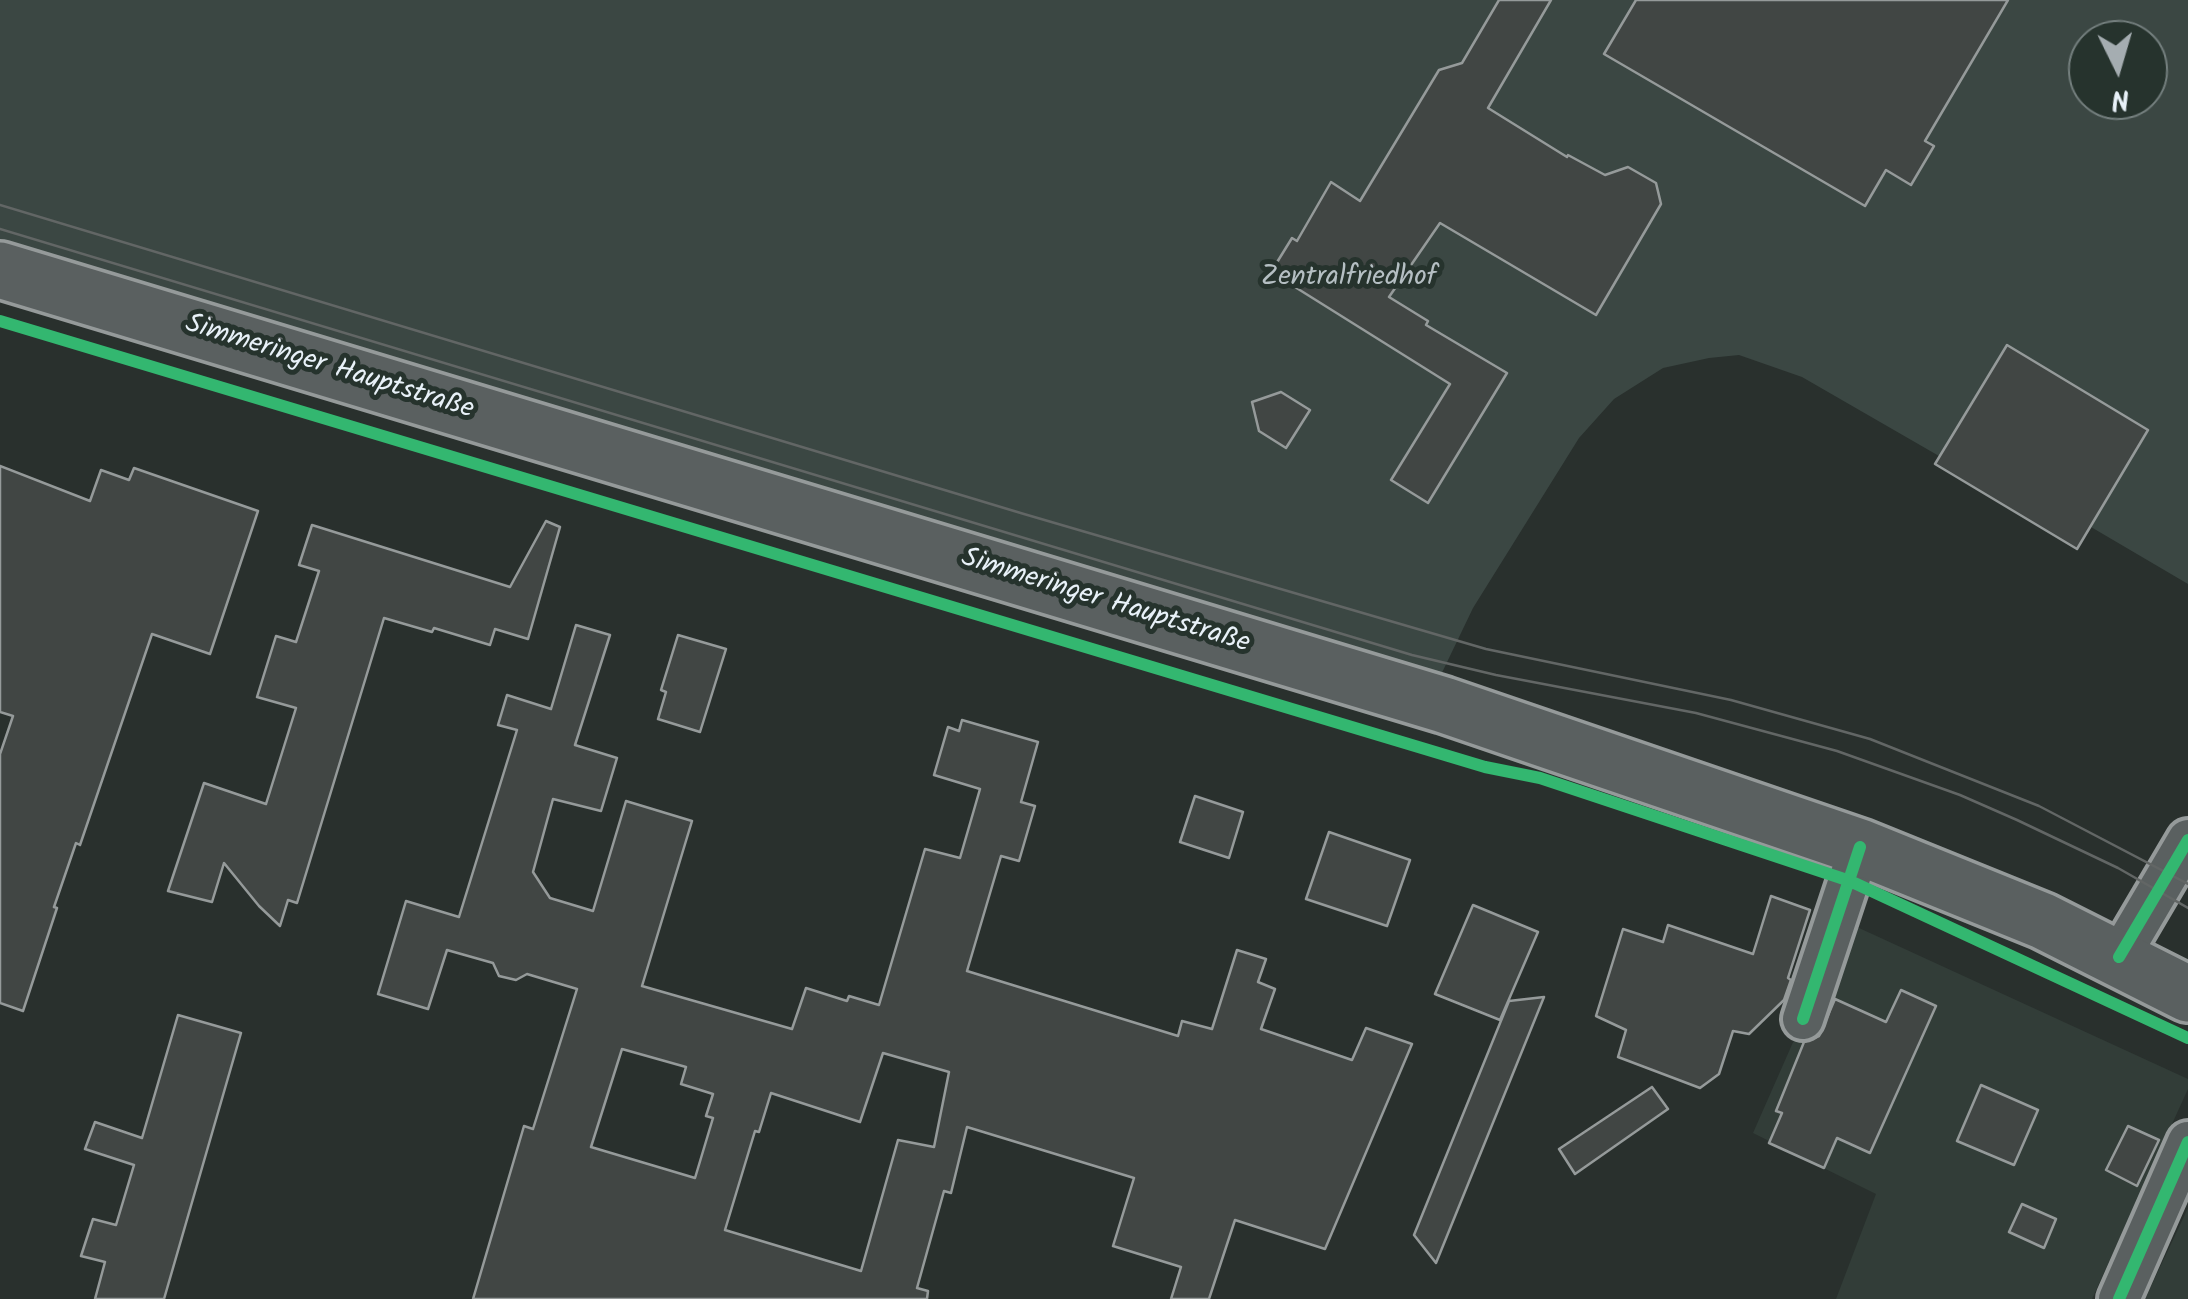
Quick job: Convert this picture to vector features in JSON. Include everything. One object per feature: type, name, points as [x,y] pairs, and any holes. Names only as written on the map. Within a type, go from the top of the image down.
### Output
[{"type":"main road","name":"Simmeringer Hauptstraße","points":[[0,270],[1444,705],[1860,847],[2013,907],[2188,994]]},
{"type":"street","points":[[2119,957],[2188,840]]},
{"type":"street","points":[[1803,1019],[1860,847]]},
{"type":"street","points":[[2119,1299],[2188,1142]]},
{"type":"shaded area","points":[[1846,922],[2188,1079],[2188,1089],[2092,1299],[1836,1299],[1876,1194],[1753,1133]]},
{"type":"shaded area","points":[[2188,1208],[2188,1299],[2145,1299]]},
{"type":"green space","name":"Zentralfriedhof","points":[[0,0],[2188,0],[2188,584],[2091,527],[2077,549],[1935,464],[1939,456],[1802,377],[1739,355],[1709,358],[1663,368],[1614,399],[1579,438],[1473,608],[1437,683],[0,249]]},
{"type":"building","points":[[1499,0],[1551,0],[1488,108],[1567,157],[1605,175],[1628,167],[1656,183],[1661,204],[1596,315],[1440,223],[1389,297],[1428,321],[1426,325],[1507,373],[1428,503],[1391,480],[1450,384],[1271,272],[1292,238],[1297,241],[1331,182],[1360,201],[1439,70],[1462,63]]},
{"type":"building","points":[[1636,0],[2008,0],[1925,141],[1934,146],[1911,185],[1886,170],[1865,206],[1604,54]]},
{"type":"building","points":[[2007,345],[2148,430],[2077,549],[1935,464]]},
{"type":"building","points":[[1281,392],[1310,410],[1286,448],[1259,431],[1252,402]]},
{"type":"building","points":[[0,466],[90,501],[101,470],[129,480],[134,468],[258,511],[210,654],[152,634],[80,845],[76,843],[54,907],[57,908],[23,1011],[0,1003],[0,754],[13,716],[0,712]]},
{"type":"building","points":[[546,521],[560,527],[528,639],[495,629],[490,645],[384,618],[297,903],[288,900],[280,926],[224,863],[212,902],[168,891],[204,783],[266,804],[296,708],[257,697],[276,636],[296,642],[319,571],[299,565],[312,525],[510,587]]},
{"type":"building","points":[[576,625],[610,635],[575,745],[617,758],[601,811],[553,799],[533,872],[550,898],[593,911],[626,801],[692,821],[642,986],[792,1029],[806,988],[847,1001],[849,996],[879,1005],[925,849],[960,858],[980,789],[934,775],[948,727],[959,731],[962,720],[1038,742],[1021,802],[1035,806],[1019,861],[1001,856],[967,971],[1178,1036],[1182,1021],[1212,1029],[1237,950],[1266,959],[1258,982],[1275,989],[1261,1029],[1352,1060],[1366,1028],[1412,1044],[1325,1249],[1235,1220],[1209,1299],[1171,1299],[1181,1267],[1113,1246],[1134,1178],[967,1127],[951,1193],[944,1191],[917,1288],[928,1291],[927,1299],[473,1299],[524,1126],[533,1129],[577,989],[527,974],[516,980],[499,976],[493,963],[447,950],[428,1009],[378,994],[406,901],[459,917],[517,730],[498,725],[507,695],[551,709]],"holes":[[[622,1049],[686,1067],[681,1084],[713,1094],[706,1116],[713,1118],[695,1178],[591,1147]],[[883,1053],[949,1072],[934,1147],[898,1140],[861,1271],[725,1230],[755,1131],[759,1132],[771,1093],[860,1122]]]},
{"type":"building","points":[[678,635],[726,649],[700,732],[658,719],[666,692],[661,690]]},
{"type":"building","points":[[1195,796],[1243,812],[1229,858],[1180,842]]},
{"type":"building","points":[[1329,832],[1410,860],[1387,926],[1306,899]]},
{"type":"building","points":[[1771,896],[1810,910],[1788,978],[1791,980],[1784,1000],[1749,1034],[1733,1031],[1719,1074],[1700,1088],[1618,1057],[1626,1030],[1596,1016],[1623,929],[1663,942],[1668,925],[1753,954]]},
{"type":"building","points":[[1473,905],[1538,932],[1500,1020],[1435,994]]},
{"type":"building","points":[[1901,990],[1936,1006],[1870,1153],[1837,1138],[1824,1168],[1769,1143],[1782,1113],[1776,1111],[1804,1042],[1819,1036],[1835,999],[1886,1022]]},
{"type":"building","points":[[1544,997],[1436,1263],[1414,1235],[1509,1001]]},
{"type":"building","points":[[178,1015],[241,1033],[164,1299],[95,1299],[105,1262],[81,1256],[93,1219],[116,1225],[134,1165],[85,1149],[95,1122],[142,1138]]},
{"type":"building","points":[[1981,1085],[2038,1110],[2014,1165],[1957,1141]]},
{"type":"building","points":[[1652,1087],[1668,1109],[1575,1174],[1559,1149]]},
{"type":"building","points":[[2128,1126],[2159,1140],[2137,1186],[2106,1170]]},
{"type":"building","points":[[2022,1204],[2056,1219],[2044,1248],[2009,1232]]},
{"type":"tram line","points":[[0,205],[1486,649],[1731,700],[1870,739],[2039,806],[2188,884]]},
{"type":"tram line","points":[[0,229],[1412,655],[1696,713],[1837,751],[2017,820],[2118,868],[2188,908]]},
{"type":"cycle path","points":[[0,321],[1485,767],[1540,778],[1850,881],[2188,1038]]},
{"type":"cycle path","points":[[2119,957],[2188,840]]},
{"type":"cycle path","points":[[1803,1019],[1860,847]]},
{"type":"cycle path","points":[[2119,1299],[2188,1142]]}]
